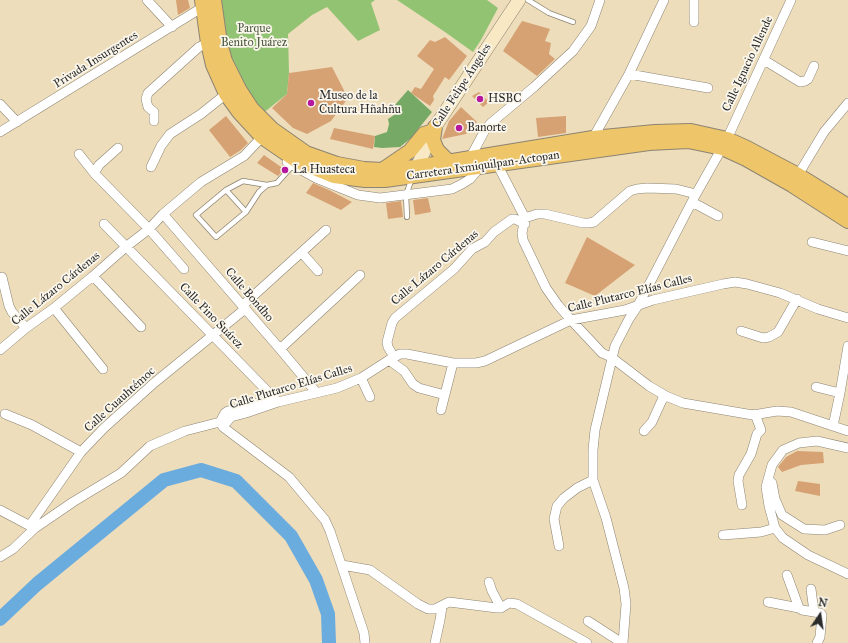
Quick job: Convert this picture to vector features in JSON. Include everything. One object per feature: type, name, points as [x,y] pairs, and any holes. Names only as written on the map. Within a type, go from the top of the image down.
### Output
[{"type":"main road","name":"Calle Felipe Ángeles","points":[[414,172],[434,129],[519,0]]},
{"type":"main road","points":[[207,2],[225,61],[239,90],[252,109],[272,129],[306,153],[344,165],[364,169],[414,172],[448,161],[476,162],[593,138],[655,132],[691,131],[725,144],[747,148],[798,175],[848,206]]},
{"type":"main road","name":"Carretera Ixmiquilpan-Actopan","points":[[207,2],[205,44],[226,94],[260,140],[294,164],[328,178],[385,180],[414,172],[476,162],[497,164],[649,142],[688,141],[725,144],[746,159],[792,185],[848,221]]},
{"type":"main road","points":[[434,129],[433,140],[437,150],[448,161]]},
{"type":"main road","points":[[383,170],[410,151],[424,134],[434,129]]},
{"type":"street","points":[[148,0],[172,27]]},
{"type":"street","points":[[328,178],[363,196],[380,198],[452,189],[470,179],[485,130],[491,122],[534,87],[573,51],[591,26],[600,0]]},
{"type":"street","points":[[593,138],[628,74],[664,0]]},
{"type":"street","points":[[694,0],[694,22]]},
{"type":"street","name":"Calle Ignacio Allende","points":[[622,643],[626,604],[624,588],[606,518],[593,480],[592,450],[611,357],[629,319],[637,307],[694,198],[725,144],[791,0]]},
{"type":"street","name":"Privada Insurgentes","points":[[0,132],[172,27],[207,2]]},
{"type":"street","points":[[154,121],[154,112],[148,107],[146,99],[148,93],[199,47],[205,44],[221,98],[229,106],[237,110]]},
{"type":"street","points":[[764,60],[800,82],[808,79],[814,66]]},
{"type":"street","points":[[628,74],[708,88]]},
{"type":"street","points":[[151,167],[161,146],[170,134],[201,114],[221,98]]},
{"type":"street","points":[[0,104],[17,122]]},
{"type":"street","points":[[798,175],[824,132],[848,104]]},
{"type":"street","name":"Calle Lázaro Cárdenas","points":[[0,350],[93,276],[149,229],[163,214],[202,182],[244,156],[260,140]]},
{"type":"street","points":[[94,173],[99,165],[118,148]]},
{"type":"street","points":[[79,154],[94,173],[149,229],[184,269]]},
{"type":"street","points":[[497,164],[525,221],[522,234],[523,240],[546,288],[558,306],[602,352],[666,396],[684,402],[746,414],[784,411],[848,431]]},
{"type":"street","points":[[363,196],[365,180]]},
{"type":"street","points":[[525,221],[537,214],[545,214],[583,223],[594,222],[630,191],[647,188],[676,189],[694,198],[718,216]]},
{"type":"street","name":"Calle Bondho","points":[[163,214],[316,392]]},
{"type":"street","name":"Calle Lázaro Cárdenas","points":[[391,358],[387,342],[392,323],[395,318],[454,269],[472,249],[485,242],[494,232],[512,219],[525,221]]},
{"type":"street","name":"Calle Pino Suárez","points":[[104,224],[275,399]]},
{"type":"street","name":"Calle Cuauhtémoc","points":[[0,557],[13,549],[33,527],[81,452],[104,428],[143,393],[213,335],[326,230]]},
{"type":"street","points":[[812,242],[848,251]]},
{"type":"street","points":[[302,253],[318,271]]},
{"type":"street","points":[[280,349],[360,275]]},
{"type":"street","points":[[93,276],[141,328]]},
{"type":"street","points":[[2,277],[9,306],[12,312],[26,328]]},
{"type":"street","name":"Calle Plutarco Elías Calles","points":[[33,527],[121,473],[150,446],[185,431],[224,422],[230,417],[246,413],[275,399],[337,388],[361,378],[391,358],[407,354],[453,363],[476,364],[571,320],[625,310],[659,299],[735,282],[774,291],[797,299],[818,309],[848,318]]},
{"type":"street","points":[[741,331],[763,338],[769,337],[778,332],[797,299]]},
{"type":"street","points":[[54,308],[103,369]]},
{"type":"street","points":[[833,426],[842,398],[848,346]]},
{"type":"street","points":[[391,358],[404,371],[413,384],[419,388],[445,395]]},
{"type":"street","points":[[441,410],[453,363]]},
{"type":"street","points":[[361,378],[370,397]]},
{"type":"street","points":[[816,387],[842,398]]},
{"type":"street","points":[[644,431],[652,422],[662,400],[666,396]]},
{"type":"street","points":[[4,414],[32,425],[81,452]]},
{"type":"street","points":[[742,505],[738,481],[739,475],[751,454],[757,434],[761,430],[755,414]]},
{"type":"street","points":[[224,422],[223,426],[237,438],[289,477],[325,520],[330,530],[364,632],[365,643]]},
{"type":"street","points":[[848,448],[817,441],[799,444],[783,450],[772,465],[766,487],[768,506],[775,528],[783,538],[808,555],[848,574]]},
{"type":"street","points":[[768,479],[772,483],[775,499],[782,515],[804,530],[825,530],[840,525]]},
{"type":"street","points":[[559,546],[554,519],[557,506],[564,498],[577,488],[593,480]]},
{"type":"street","points":[[0,510],[33,527]]},
{"type":"street","points":[[723,535],[761,532],[775,528]]},
{"type":"street","points":[[342,565],[370,570],[418,604],[428,609],[436,610],[449,602],[501,608],[509,603],[517,604],[587,643]]},
{"type":"street","points":[[787,575],[799,608]]},
{"type":"street","points":[[489,582],[501,608]]},
{"type":"street","points":[[811,589],[818,614],[820,637],[817,643]]},
{"type":"street","points":[[768,602],[799,608],[818,614]]},
{"type":"street","points":[[435,643],[442,607]]},
{"type":"street","points":[[588,621],[622,643]]},
{"type":"lane","points":[[528,0],[549,14],[573,22]]},
{"type":"lane","points":[[266,185],[259,192],[246,212],[216,237],[196,215],[226,190],[243,181],[266,185],[277,183],[294,164]]},
{"type":"lane","points":[[407,216],[406,195],[414,172]]},
{"type":"lane","points":[[226,190],[246,212]]},
{"type":"green space","name":"Parque Benito Juárez","points":[[217,0],[375,0],[371,3],[380,30],[358,41],[327,7],[312,15],[288,34],[289,73],[287,94],[262,114],[234,74]]},
{"type":"green space","points":[[397,0],[487,0],[498,8],[473,52]]},
{"type":"green space","points":[[408,90],[432,112],[411,138],[400,147],[374,147],[375,136],[387,132],[389,124],[388,119],[394,115],[394,106]]},
{"type":"building","points":[[176,0],[188,0],[190,8],[178,15]]},
{"type":"building","points":[[522,21],[550,29],[545,41],[551,43],[549,54],[555,59],[537,76],[503,51]]},
{"type":"building","points":[[445,37],[467,56],[449,80],[445,77],[433,96],[434,100],[430,106],[411,93],[415,87],[421,89],[434,69],[417,56],[430,40],[435,42]]},
{"type":"building","name":"Museo de la Cultura Hñahñu","points":[[332,67],[348,98],[331,121],[307,134],[293,128],[272,108],[287,94],[289,73]]},
{"type":"building","name":"HSBC","points":[[479,92],[489,102],[483,107],[472,96]]},
{"type":"building","name":"Banorte","points":[[461,107],[477,122],[466,134],[442,139],[449,121]]},
{"type":"building","points":[[226,116],[248,143],[241,150],[230,157],[209,130]]},
{"type":"building","points":[[566,116],[566,133],[538,137],[536,118]]},
{"type":"building","points":[[334,128],[375,136],[373,149],[330,139]]},
{"type":"building","points":[[264,155],[284,169],[278,176],[257,163]]},
{"type":"building","points":[[313,183],[352,202],[341,210],[306,193]]},
{"type":"building","points":[[428,198],[431,212],[415,215],[413,200]]},
{"type":"building","points":[[401,201],[403,217],[388,219],[386,203]]},
{"type":"building","points":[[587,237],[635,265],[595,296],[565,283]]},
{"type":"building","points":[[797,451],[823,452],[824,463],[801,465],[782,472],[778,467],[786,457]]},
{"type":"building","points":[[798,481],[820,484],[820,496],[795,491]]},
{"type":"waterway","points":[[0,619],[37,584],[164,480],[201,470],[236,481],[291,536],[316,580],[328,614],[329,643]]},
{"type":"place","name":"HSBC","points":[[480,99]]},
{"type":"place","name":"Museo de la Cultura Hñahñu","points":[[311,103]]},
{"type":"place","name":"Banorte","points":[[459,128]]},
{"type":"place","name":"La Huasteca","points":[[285,170]]}]
